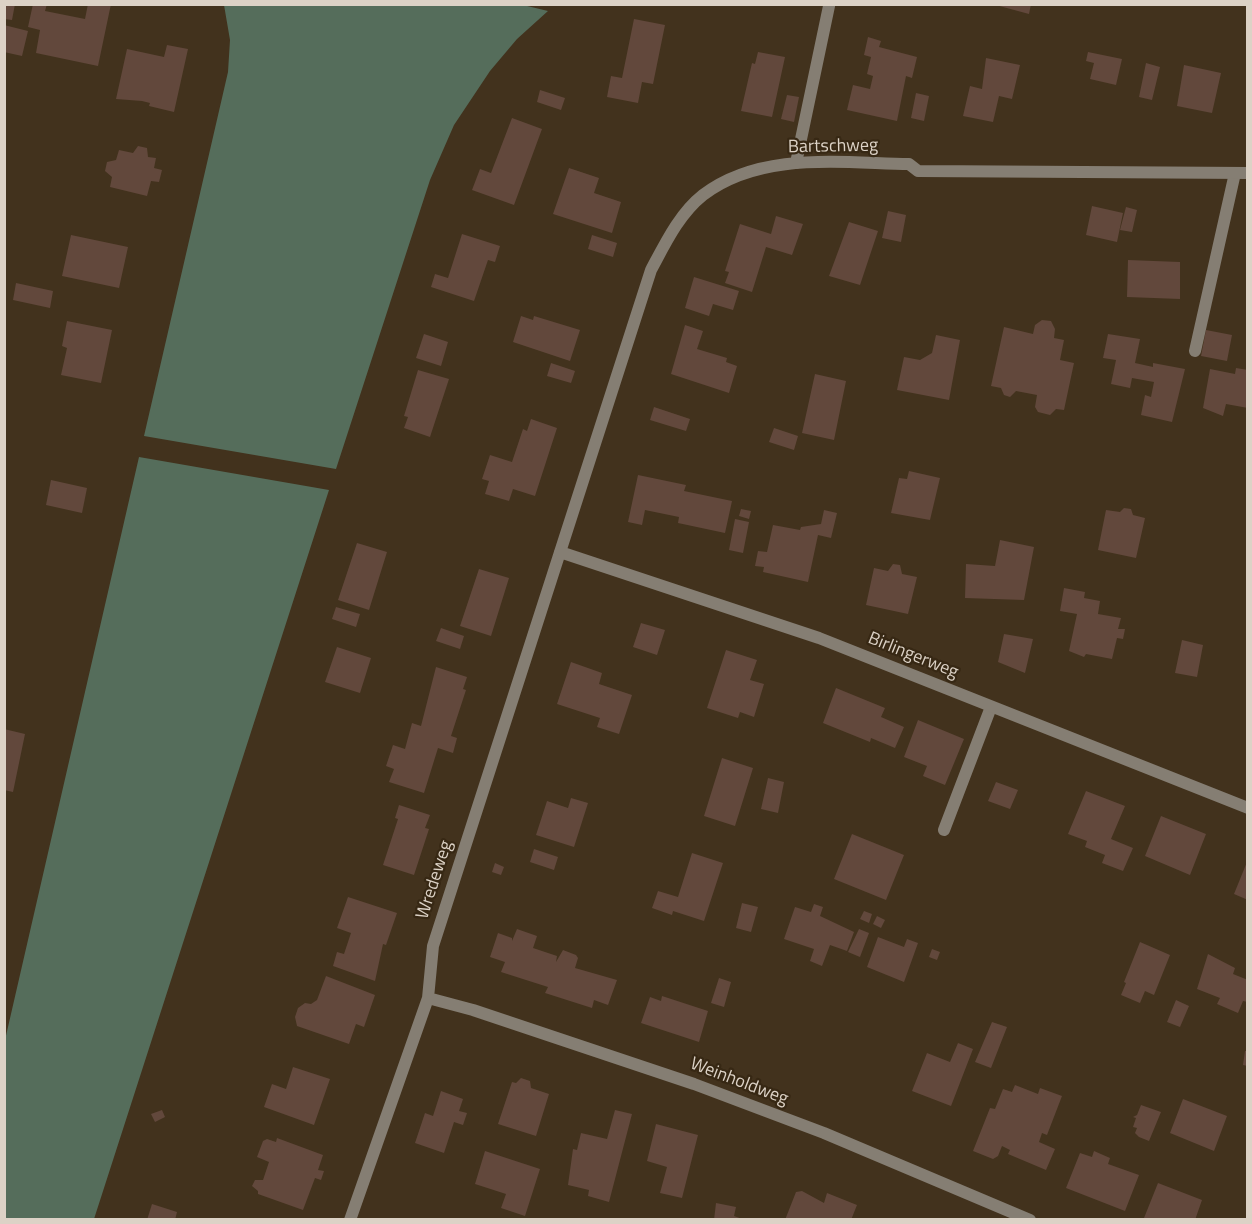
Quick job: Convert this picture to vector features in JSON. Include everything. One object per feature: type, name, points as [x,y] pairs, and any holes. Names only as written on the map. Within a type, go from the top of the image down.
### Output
[{"type":"street","points":[[796,163],[829,6]]},
{"type":"street","name":"Bartschweg","points":[[560,552],[651,270],[673,228],[702,196],[734,177],[767,167],[796,163],[909,164],[918,171],[1241,173]]},
{"type":"street","points":[[1195,351],[1241,173]]},
{"type":"street","name":"Birlingerweg","points":[[560,552],[819,638],[1248,808]]},
{"type":"street","name":"Wredeweg","points":[[350,1220],[428,998],[433,946],[560,552]]},
{"type":"street","points":[[944,830],[991,706]]},
{"type":"street","name":"Weinholdweg","points":[[428,998],[694,1084],[824,1133],[1030,1220]]},
{"type":"green space","points":[[224,5],[523,5],[548,11],[517,39],[490,71],[454,125],[430,180],[336,469],[144,436],[228,72],[230,40]]},
{"type":"green space","points":[[139,457],[329,490],[94,1219],[5,1219],[5,1040]]},
{"type":"building","points":[[4,4],[15,4],[12,20],[4,19]]},
{"type":"building","points":[[33,4],[47,4],[45,11],[85,19],[88,4],[111,4],[98,66],[36,53],[40,30],[28,27]]},
{"type":"building","points":[[992,4],[1031,4],[1029,14]]},
{"type":"building","points":[[634,19],[665,25],[653,84],[642,82],[638,103],[607,97],[611,76],[622,78]]},
{"type":"building","points":[[4,25],[28,31],[22,56],[4,52]]},
{"type":"building","points":[[868,37],[881,41],[879,47],[917,57],[912,78],[906,76],[897,121],[847,110],[853,85],[870,89],[873,76],[867,74],[871,57],[864,55]]},
{"type":"building","points":[[167,45],[188,49],[174,112],[149,106],[150,103],[142,101],[116,99],[127,49],[164,57]]},
{"type":"building","points":[[758,52],[785,57],[772,117],[741,111],[752,63],[755,64]]},
{"type":"building","points":[[1088,52],[1122,59],[1116,85],[1090,79],[1094,63],[1086,61]]},
{"type":"building","points":[[986,58],[1020,65],[1012,99],[999,96],[993,122],[963,116],[970,86],[982,89]]},
{"type":"building","points":[[1146,63],[1160,67],[1152,100],[1139,97]]},
{"type":"building","points":[[1184,65],[1221,73],[1212,113],[1177,106]]},
{"type":"building","points":[[540,90],[565,98],[561,110],[537,102]]},
{"type":"building","points":[[916,93],[929,96],[924,121],[911,118]]},
{"type":"building","points":[[787,95],[799,97],[794,122],[781,119]]},
{"type":"building","points":[[512,118],[542,129],[514,205],[472,190],[480,169],[491,173]]},
{"type":"building","points":[[138,146],[147,148],[148,157],[156,158],[154,168],[162,170],[159,182],[151,181],[147,196],[110,187],[112,177],[105,171],[107,162],[116,160],[119,150],[133,153]]},
{"type":"building","points":[[569,168],[599,178],[594,193],[621,202],[612,233],[553,214]]},
{"type":"building","points":[[1092,206],[1123,213],[1117,242],[1086,235]]},
{"type":"building","points":[[1126,207],[1137,210],[1132,232],[1120,230]]},
{"type":"building","points":[[888,211],[906,215],[901,242],[882,238]]},
{"type":"building","points":[[776,216],[803,224],[792,255],[766,247],[752,292],[725,283],[729,272],[725,271],[740,224],[771,234]]},
{"type":"building","points":[[849,222],[878,231],[860,285],[829,276]]},
{"type":"building","points":[[462,234],[500,246],[495,262],[488,260],[474,301],[431,287],[435,274],[448,278]]},
{"type":"building","points":[[71,235],[128,247],[119,288],[62,276]]},
{"type":"building","points":[[592,235],[617,243],[613,257],[588,249]]},
{"type":"building","points":[[1128,260],[1180,262],[1180,299],[1127,297]]},
{"type":"building","points":[[694,277],[739,291],[733,310],[713,304],[709,316],[685,308]]},
{"type":"building","points":[[16,283],[53,291],[50,308],[13,300]]},
{"type":"building","points":[[521,316],[533,320],[534,316],[580,330],[570,361],[513,342]]},
{"type":"building","points":[[1042,320],[1051,321],[1055,329],[1054,338],[1064,340],[1060,360],[1074,363],[1064,410],[1056,409],[1050,415],[1038,412],[1035,407],[1037,395],[1016,391],[1010,397],[1004,395],[1001,388],[991,386],[1004,327],[1033,334],[1035,325]]},
{"type":"building","points":[[67,321],[112,330],[101,383],[61,375],[67,348],[62,346]]},
{"type":"building","points":[[685,325],[703,331],[697,349],[727,358],[726,362],[737,366],[729,393],[671,374]]},
{"type":"building","points":[[1206,330],[1232,335],[1227,361],[1201,356]]},
{"type":"building","points":[[424,334],[448,342],[441,366],[416,358]]},
{"type":"building","points":[[1108,334],[1140,339],[1135,363],[1153,367],[1153,363],[1185,369],[1172,422],[1141,415],[1145,395],[1151,397],[1154,382],[1132,378],[1130,388],[1111,384],[1116,360],[1103,358]]},
{"type":"building","points":[[936,335],[960,340],[949,400],[897,390],[904,357],[920,360],[932,353]]},
{"type":"building","points":[[551,363],[575,371],[571,383],[547,376]]},
{"type":"building","points":[[1236,368],[1248,370],[1248,408],[1226,404],[1223,416],[1203,408],[1210,369],[1235,374]]},
{"type":"building","points":[[418,370],[449,379],[430,437],[404,428],[408,417],[404,416]]},
{"type":"building","points":[[815,374],[846,381],[834,440],[802,433]]},
{"type":"building","points":[[654,407],[690,419],[686,431],[650,420]]},
{"type":"building","points":[[531,419],[557,428],[535,496],[513,489],[509,501],[485,494],[489,481],[482,479],[490,455],[512,462],[523,429],[527,431]]},
{"type":"building","points":[[774,428],[798,436],[794,450],[769,442]]},
{"type":"building","points":[[909,471],[940,478],[930,520],[891,513],[899,478],[907,479]]},
{"type":"building","points":[[638,475],[686,485],[684,491],[732,501],[725,533],[678,523],[679,517],[645,510],[642,525],[628,522]]},
{"type":"building","points":[[51,480],[87,488],[82,513],[46,505]]},
{"type":"building","points":[[1124,508],[1131,509],[1133,515],[1145,518],[1136,558],[1098,550],[1106,510],[1120,512]]},
{"type":"building","points":[[741,509],[751,511],[749,519],[739,516]]},
{"type":"building","points":[[824,510],[837,513],[831,538],[818,535],[808,582],[763,572],[764,567],[755,566],[758,551],[767,552],[773,525],[800,530],[801,527],[821,524]]},
{"type":"building","points":[[735,519],[749,522],[743,553],[729,550]]},
{"type":"building","points":[[1000,540],[1034,547],[1024,600],[965,598],[966,564],[995,566]]},
{"type":"building","points":[[357,543],[387,552],[369,610],[338,600]]},
{"type":"building","points":[[893,564],[900,565],[902,574],[917,577],[908,614],[866,605],[874,568],[888,571]]},
{"type":"building","points":[[479,569],[509,578],[491,636],[460,626]]},
{"type":"building","points":[[1064,588],[1085,592],[1084,598],[1100,601],[1098,614],[1121,618],[1118,629],[1125,629],[1123,639],[1117,638],[1112,659],[1086,654],[1084,657],[1069,651],[1077,614],[1060,611]]},
{"type":"building","points":[[336,607],[360,614],[356,627],[332,619]]},
{"type":"building","points":[[641,623],[665,630],[657,655],[633,647]]},
{"type":"building","points":[[441,628],[464,636],[460,649],[436,641]]},
{"type":"building","points":[[1004,634],[1033,639],[1025,673],[998,662]]},
{"type":"building","points":[[1182,640],[1203,645],[1197,677],[1175,673]]},
{"type":"building","points":[[337,647],[371,658],[360,693],[325,682]]},
{"type":"building","points":[[726,650],[757,660],[750,680],[764,684],[754,717],[740,712],[738,718],[707,708]]},
{"type":"building","points":[[571,662],[602,673],[599,684],[632,695],[619,734],[597,727],[600,718],[557,704]]},
{"type":"building","points":[[436,667],[467,677],[463,689],[466,690],[451,736],[457,738],[453,753],[438,748],[424,793],[389,782],[394,769],[386,766],[393,745],[405,749],[412,723],[421,726]]},
{"type":"building","points":[[836,688],[885,708],[881,717],[904,727],[895,748],[871,738],[870,742],[823,723]]},
{"type":"building","points":[[918,720],[964,739],[945,785],[923,776],[927,766],[904,757]]},
{"type":"building","points":[[4,729],[25,734],[13,792],[4,790]]},
{"type":"building","points":[[722,758],[753,768],[735,826],[704,816]]},
{"type":"building","points":[[768,778],[784,782],[778,813],[761,809]]},
{"type":"building","points":[[996,782],[1018,790],[1010,809],[988,801]]},
{"type":"building","points":[[1086,791],[1125,806],[1111,839],[1133,848],[1123,871],[1102,863],[1105,855],[1085,847],[1087,841],[1068,834]]},
{"type":"building","points":[[571,798],[588,803],[574,847],[536,835],[547,801],[568,808]]},
{"type":"building","points":[[399,805],[430,815],[425,828],[429,829],[414,875],[383,865],[398,819],[395,818]]},
{"type":"building","points":[[1161,816],[1206,834],[1190,875],[1145,856]]},
{"type":"building","points":[[852,834],[904,855],[886,900],[834,879]]},
{"type":"building","points":[[534,849],[558,857],[554,870],[530,862]]},
{"type":"building","points":[[692,853],[723,863],[704,921],[673,911],[672,915],[652,908],[658,891],[678,897]]},
{"type":"building","points":[[1248,862],[1248,900],[1234,894]]},
{"type":"building","points":[[495,863],[504,867],[501,875],[492,872]]},
{"type":"building","points":[[348,897],[397,913],[386,945],[383,944],[375,981],[333,966],[337,952],[344,954],[351,933],[337,928]]},
{"type":"building","points":[[742,903],[758,907],[751,932],[736,928]]},
{"type":"building","points":[[814,904],[823,907],[820,916],[854,932],[847,951],[830,945],[822,966],[810,961],[814,949],[784,939],[795,907],[811,912]]},
{"type":"building","points":[[864,911],[872,914],[869,923],[860,919]]},
{"type":"building","points":[[877,916],[885,920],[881,928],[873,924]]},
{"type":"building","points":[[517,929],[537,936],[533,948],[557,956],[556,962],[563,950],[578,958],[575,968],[617,980],[608,1005],[594,1000],[592,1008],[545,993],[548,987],[501,972],[505,962],[490,957],[498,933],[512,938],[512,941]]},
{"type":"building","points":[[859,929],[869,933],[860,957],[848,952]]},
{"type":"building","points":[[878,937],[904,947],[907,939],[918,943],[904,982],[867,967]]},
{"type":"building","points":[[1140,942],[1170,955],[1154,995],[1145,991],[1140,1003],[1121,995]]},
{"type":"building","points":[[932,949],[940,952],[937,960],[929,957]]},
{"type":"building","points":[[1208,954],[1235,968],[1233,974],[1248,980],[1248,1002],[1243,1001],[1238,1013],[1217,1004],[1220,998],[1197,989]]},
{"type":"building","points":[[326,976],[375,995],[364,1027],[356,1024],[349,1044],[297,1026],[295,1017],[298,1008],[305,1003],[311,1004],[317,1000]]},
{"type":"building","points":[[719,978],[731,982],[724,1007],[711,1003]]},
{"type":"building","points":[[662,996],[708,1011],[699,1042],[641,1023],[650,997],[661,1001]]},
{"type":"building","points":[[1176,1000],[1189,1006],[1180,1027],[1167,1022]]},
{"type":"building","points":[[992,1022],[1007,1027],[991,1068],[975,1062]]},
{"type":"building","points":[[958,1043],[973,1049],[951,1106],[912,1091],[927,1053],[950,1062]]},
{"type":"building","points":[[1245,1051],[1248,1051],[1248,1066],[1243,1065]]},
{"type":"building","points":[[293,1067],[330,1079],[314,1125],[264,1107],[272,1084],[286,1089]]},
{"type":"building","points":[[521,1078],[530,1081],[531,1088],[549,1094],[536,1136],[498,1124],[512,1082],[516,1083]]},
{"type":"building","points":[[1015,1085],[1038,1094],[1040,1088],[1062,1096],[1047,1135],[1042,1133],[1039,1142],[1055,1149],[1046,1170],[1008,1154],[1010,1150],[1002,1146],[998,1156],[993,1159],[973,1151],[990,1108],[995,1109],[1003,1089],[1012,1092]]},
{"type":"building","points":[[441,1091],[463,1099],[459,1111],[467,1113],[463,1125],[454,1122],[444,1153],[415,1143],[425,1113],[433,1116]]},
{"type":"building","points":[[1183,1099],[1227,1116],[1214,1151],[1170,1133]]},
{"type":"building","points":[[1141,1105],[1161,1112],[1149,1141],[1139,1137],[1135,1133],[1137,1128],[1133,1127],[1136,1118],[1133,1117],[1137,1115]]},
{"type":"building","points":[[162,1110],[165,1117],[155,1122],[151,1114]]},
{"type":"building","points":[[615,1110],[632,1114],[609,1202],[588,1196],[589,1190],[568,1185],[573,1149],[577,1150],[581,1133],[607,1139]]},
{"type":"building","points":[[656,1124],[698,1135],[682,1198],[660,1193],[667,1167],[647,1161]]},
{"type":"building","points":[[277,1138],[323,1155],[318,1170],[324,1171],[321,1180],[315,1178],[303,1210],[258,1194],[252,1186],[255,1180],[263,1180],[269,1162],[257,1157],[263,1141],[267,1139],[276,1142]]},
{"type":"building","points":[[485,1151],[540,1169],[525,1216],[501,1208],[506,1194],[475,1184]]},
{"type":"building","points":[[1094,1151],[1110,1158],[1108,1164],[1139,1175],[1125,1211],[1066,1188],[1080,1153],[1092,1157]]},
{"type":"building","points":[[1158,1183],[1202,1200],[1195,1220],[1144,1218]]},
{"type":"building","points":[[802,1191],[824,1203],[827,1193],[857,1205],[851,1220],[785,1220],[796,1192]]},
{"type":"building","points":[[716,1203],[736,1207],[734,1216],[745,1220],[714,1220]]},
{"type":"building","points":[[152,1204],[177,1212],[175,1220],[147,1220]]}]
